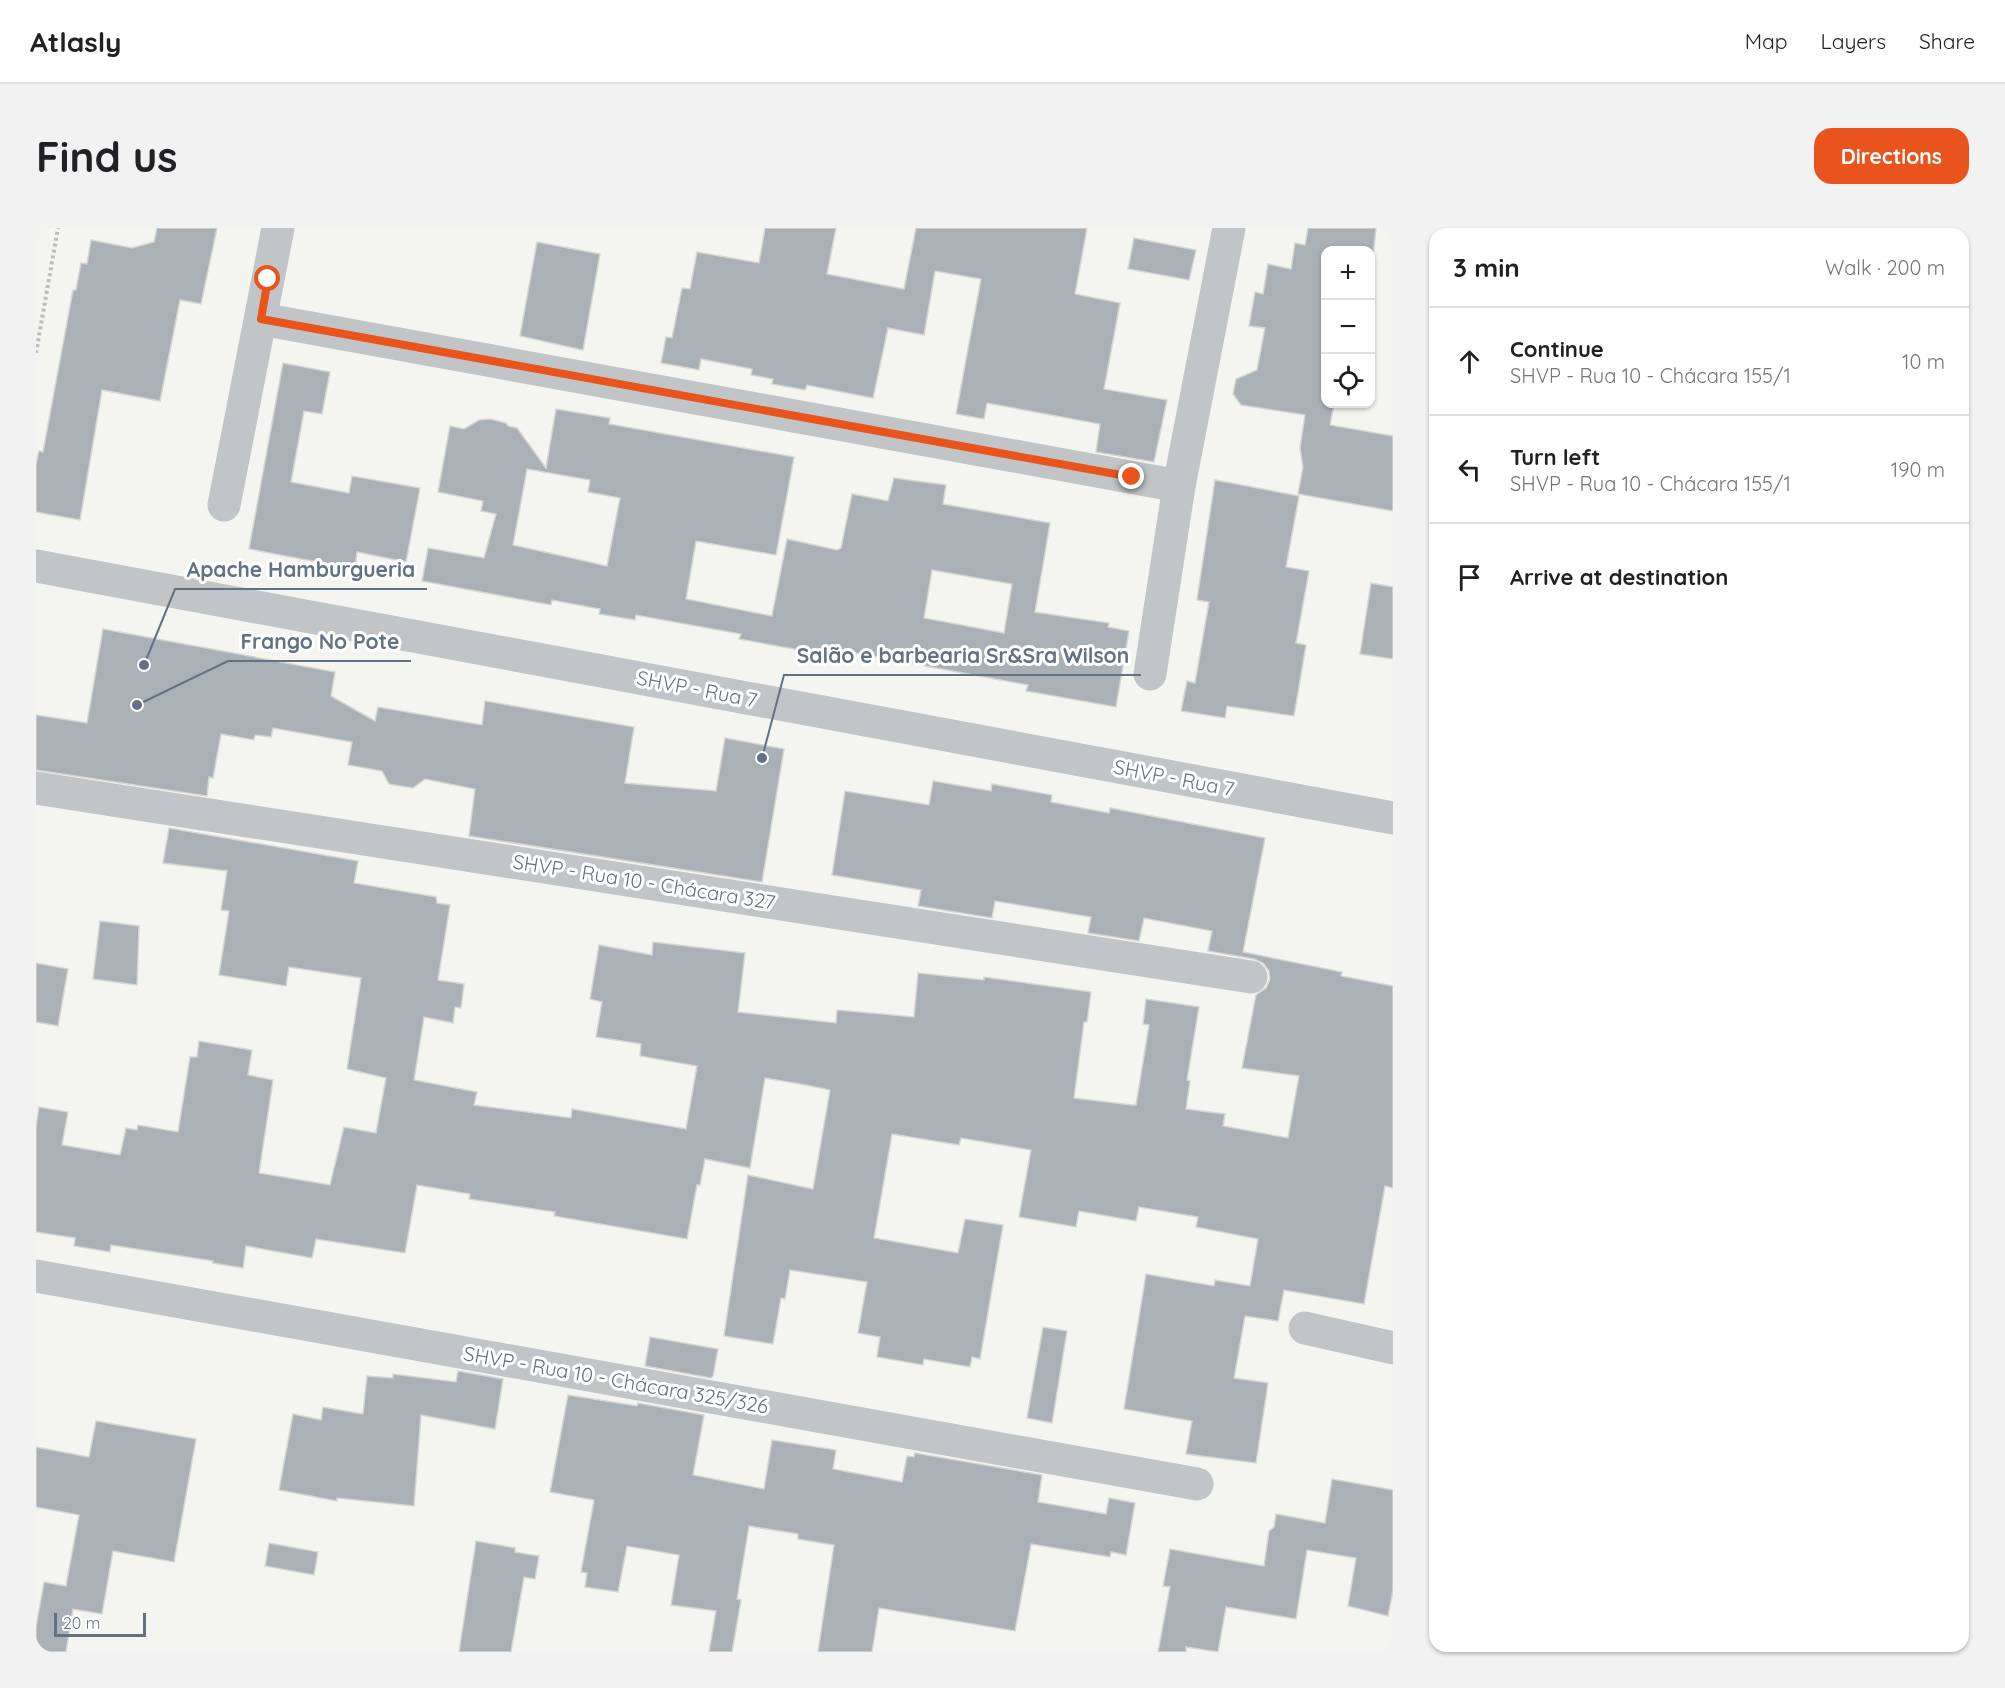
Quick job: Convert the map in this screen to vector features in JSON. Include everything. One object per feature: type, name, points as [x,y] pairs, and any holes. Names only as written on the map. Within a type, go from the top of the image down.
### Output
[{"type":"street","points":[[224,505],[278,228]]},
{"type":"street","points":[[1150,674],[1179,486],[1229,228]]},
{"type":"street","points":[[261,319],[1179,486]]},
{"type":"street","name":"SHVP - Rua 7","points":[[36,566],[1393,818]]},
{"type":"street","name":"SHVP - Rua 10 - Chácara 327","points":[[36,788],[1251,977]]},
{"type":"street","name":"SHVP - Rua 10 - Chácara 325/326","points":[[36,1276],[1197,1484]]},
{"type":"street","points":[[1305,1328],[1393,1348]]},
{"type":"path","points":[[36,353],[58,228]]},
{"type":"building","points":[[157,228],[217,228],[201,304],[180,300],[160,401],[102,390],[80,520],[36,512],[36,464],[39,451],[43,452],[73,290],[76,290],[81,263],[87,264],[91,240],[132,248],[154,242]]},
{"type":"building","points":[[765,228],[836,228],[827,274],[904,289],[916,228],[1087,228],[1075,294],[1120,303],[1104,389],[1167,400],[1154,462],[1096,452],[1100,424],[987,403],[984,419],[956,414],[981,279],[935,271],[924,335],[888,328],[873,398],[807,385],[805,390],[772,384],[773,379],[751,375],[752,369],[701,359],[699,370],[661,363],[666,337],[672,338],[682,288],[690,289],[697,252],[759,263]]},
{"type":"building","points":[[1308,228],[1376,228],[1374,246],[1321,246],[1321,408],[1333,408],[1330,425],[1393,436],[1393,511],[1298,494],[1303,467],[1300,448],[1305,415],[1241,405],[1233,394],[1236,379],[1257,370],[1265,328],[1249,326],[1255,292],[1263,294],[1268,264],[1291,269],[1295,243],[1305,245]]},
{"type":"building","points":[[1134,238],[1196,250],[1189,280],[1128,269]]},
{"type":"building","points":[[537,242],[600,254],[583,350],[520,336]]},
{"type":"building","points":[[283,363],[330,372],[322,414],[304,411],[291,482],[349,493],[352,476],[420,488],[406,562],[357,552],[355,569],[249,549]]},
{"type":"building","points":[[556,409],[610,418],[609,424],[794,457],[776,555],[696,541],[686,599],[772,616],[787,539],[837,550],[841,548],[852,494],[888,501],[894,478],[946,485],[943,504],[1050,523],[1035,612],[1109,623],[1108,627],[1129,631],[1116,707],[1026,691],[1028,685],[834,649],[833,656],[739,639],[741,634],[636,615],[635,620],[599,614],[600,609],[552,600],[551,605],[422,581],[428,548],[484,558],[496,514],[481,511],[483,501],[438,492],[450,426],[464,429],[479,420],[490,419],[506,423],[508,426],[517,428],[546,468]],"holes":[[[527,469],[590,480],[588,492],[620,498],[607,566],[513,545]],[[932,570],[1012,584],[1004,633],[924,618]]]},
{"type":"building","points":[[1215,480],[1299,496],[1286,567],[1309,571],[1296,643],[1306,645],[1294,716],[1227,706],[1225,718],[1181,711],[1187,681],[1195,683],[1209,602],[1197,600]]},
{"type":"building","points":[[1371,583],[1393,587],[1393,659],[1360,654]]},
{"type":"building","points":[[103,629],[335,672],[331,696],[375,721],[378,707],[482,725],[485,701],[634,727],[625,783],[716,791],[725,738],[784,749],[762,882],[469,836],[475,789],[425,779],[413,788],[389,784],[382,771],[348,765],[352,742],[273,728],[271,737],[255,735],[254,740],[221,734],[213,778],[209,777],[207,796],[36,770],[36,715],[87,723]]},
{"type":"building","points":[[933,781],[991,791],[992,784],[1052,795],[1051,802],[1109,813],[1110,808],[1265,838],[1243,952],[1342,972],[1341,976],[1393,986],[1393,1188],[1385,1186],[1364,1304],[1284,1290],[1278,1321],[1245,1316],[1234,1378],[1268,1383],[1256,1463],[1186,1454],[1192,1421],[1124,1409],[1146,1274],[1214,1286],[1215,1280],[1250,1286],[1258,1239],[1196,1227],[1198,1217],[1139,1207],[1136,1221],[1079,1211],[1076,1227],[1019,1217],[1031,1150],[961,1138],[959,1145],[892,1134],[874,1238],[958,1253],[965,1219],[1003,1225],[980,1359],[972,1357],[970,1367],[924,1359],[923,1365],[877,1357],[880,1337],[858,1333],[867,1282],[790,1270],[785,1299],[781,1298],[773,1344],[724,1336],[748,1175],[813,1189],[830,1090],[806,1085],[765,1078],[750,1168],[705,1159],[700,1185],[697,1185],[687,1239],[554,1216],[555,1212],[469,1199],[470,1194],[417,1185],[405,1253],[316,1239],[312,1258],[246,1246],[243,1268],[111,1245],[110,1252],[74,1246],[75,1238],[36,1232],[36,1127],[39,1107],[68,1112],[62,1145],[120,1155],[126,1128],[137,1130],[138,1125],[178,1132],[190,1057],[197,1057],[199,1041],[252,1050],[248,1075],[273,1080],[259,1173],[330,1185],[344,1127],[376,1133],[386,1078],[347,1069],[361,978],[289,967],[286,986],[219,975],[229,911],[221,910],[227,871],[163,863],[169,828],[358,861],[354,883],[436,897],[437,903],[450,905],[438,980],[464,984],[461,1008],[455,1007],[453,1023],[424,1017],[414,1080],[477,1092],[474,1105],[571,1118],[572,1109],[686,1129],[697,1066],[640,1056],[641,1044],[596,1037],[602,1002],[590,999],[599,945],[652,955],[653,942],[745,953],[738,1012],[836,1023],[837,1010],[914,1017],[918,973],[984,980],[984,977],[1091,992],[1087,1022],[1084,1022],[1074,1098],[1132,1105],[1136,1105],[1149,1025],[1143,1024],[1146,999],[1199,1007],[1187,1080],[1190,1081],[1186,1109],[1225,1114],[1223,1126],[1288,1138],[1299,1076],[1242,1068],[1256,995],[1266,988],[1270,979],[1269,971],[1263,963],[1254,959],[1208,951],[1212,931],[1144,918],[1139,941],[1088,933],[1091,917],[995,901],[992,918],[918,906],[921,890],[832,875],[845,791],[929,805]]},
{"type":"building","points":[[100,921],[139,926],[137,985],[93,979]]},
{"type":"building","points":[[36,963],[68,969],[58,1026],[36,1022]]},
{"type":"building","points":[[1043,1327],[1067,1331],[1052,1423],[1027,1418]]},
{"type":"building","points":[[650,1337],[718,1349],[713,1376],[711,1378],[645,1366]]},
{"type":"building","points":[[458,1371],[503,1379],[495,1429],[421,1415],[414,1506],[337,1498],[337,1501],[279,1490],[293,1414],[321,1420],[323,1407],[363,1414],[367,1376],[393,1378],[393,1374],[456,1382]]},
{"type":"building","points":[[568,1395],[637,1406],[638,1403],[704,1415],[693,1475],[764,1489],[772,1440],[836,1450],[833,1469],[902,1482],[907,1456],[914,1457],[915,1453],[1042,1475],[1038,1502],[1106,1514],[1109,1498],[1135,1503],[1126,1555],[1111,1552],[1110,1557],[1031,1544],[1015,1631],[879,1608],[872,1652],[818,1652],[834,1545],[798,1539],[798,1534],[749,1526],[737,1599],[741,1600],[732,1652],[709,1652],[716,1611],[671,1605],[679,1555],[627,1546],[618,1592],[585,1587],[587,1573],[581,1572],[594,1500],[550,1492]]},
{"type":"building","points":[[96,1421],[196,1439],[174,1562],[113,1551],[102,1614],[73,1609],[66,1652],[36,1652],[36,1627],[44,1582],[66,1586],[79,1515],[36,1507],[36,1447],[89,1457]]},
{"type":"building","points":[[1332,1479],[1393,1490],[1393,1591],[1388,1616],[1348,1606],[1356,1558],[1307,1550],[1296,1619],[1226,1607],[1218,1652],[1186,1647],[1186,1652],[1158,1652],[1170,1587],[1163,1586],[1170,1549],[1264,1566],[1269,1531],[1274,1527],[1276,1514],[1325,1523]]},
{"type":"building","points":[[476,1541],[515,1548],[515,1552],[539,1556],[535,1579],[524,1577],[511,1652],[459,1652]]},
{"type":"building","points":[[269,1543],[318,1552],[314,1575],[265,1566]]},
{"type":"place","name":"Apache Hamburgueria","points":[[144,665]]},
{"type":"place","name":"Frango No Pote","points":[[137,705]]},
{"type":"place","name":"Salão e barbearia Sr&Sra Wilson","points":[[762,758]]},
{"type":"route","points":[[268,279],[261,319],[1132,477]]}]
